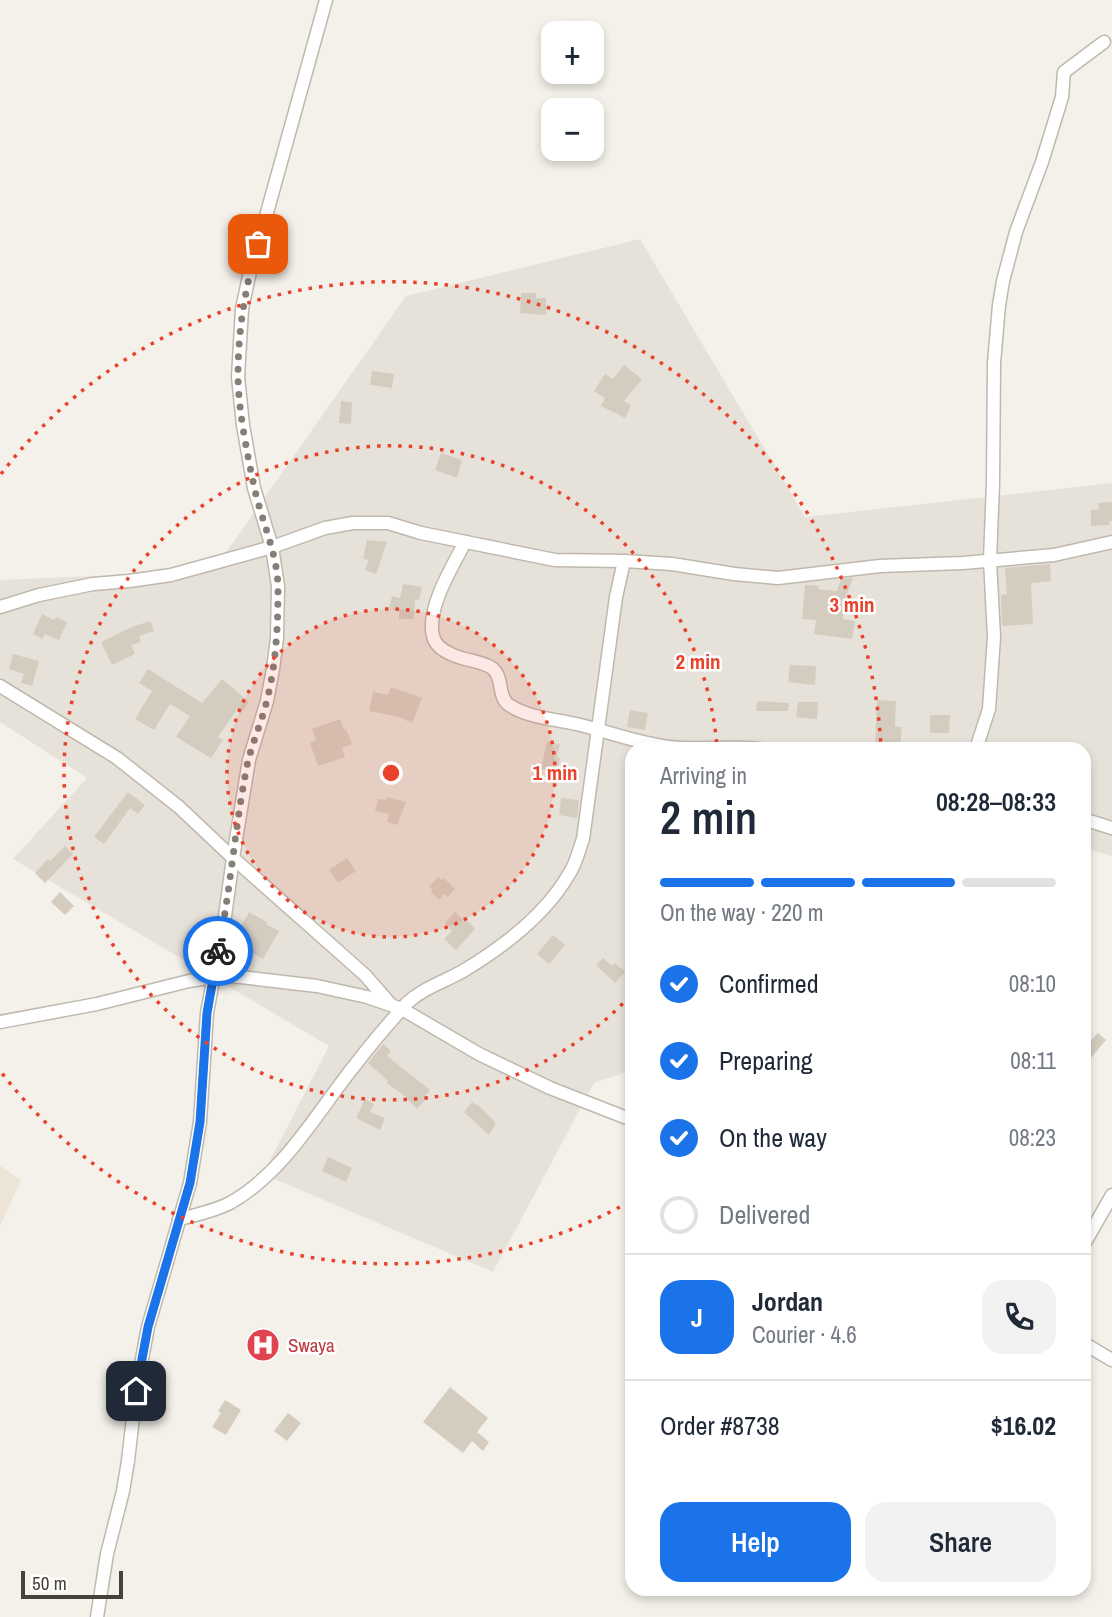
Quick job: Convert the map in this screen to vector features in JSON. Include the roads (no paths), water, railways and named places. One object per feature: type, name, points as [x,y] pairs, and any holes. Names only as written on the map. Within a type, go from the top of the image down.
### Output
[{"type":"street","points":[[97,1617],[107,1554],[127,1471],[136,1391],[148,1327],[190,1183],[200,1122],[207,1013],[249,760],[267,701],[273,669],[277,638],[278,586],[272,547],[254,488],[243,425],[238,377],[242,309],[326,0]]},
{"type":"street","points":[[979,742],[989,709],[994,637],[990,560],[994,363],[1003,281],[1016,232],[1060,103],[1064,72],[1104,43]]},
{"type":"street","points":[[0,607],[39,595],[93,584],[171,575],[272,547],[325,528],[353,523],[387,523],[421,533],[555,560],[672,564],[778,578],[880,566],[963,563],[1054,555],[1112,542]]},
{"type":"street","points":[[465,542],[435,608],[433,636],[436,643],[451,654],[492,668],[500,679],[504,699],[510,706],[547,719],[647,742]]},
{"type":"street","points":[[180,1219],[205,1214],[230,1203],[255,1185],[285,1157],[396,1007],[487,957],[517,934],[557,892],[571,872],[583,839],[616,597],[624,561]]},
{"type":"street","points":[[0,686],[117,758],[179,807],[365,975],[396,1007]]},
{"type":"street","points":[[1091,821],[1112,828]]},
{"type":"street","points":[[0,1022],[97,1004],[213,976],[317,986],[367,997],[396,1007],[491,1060],[550,1088],[625,1117]]},
{"type":"street","points":[[1091,1232],[1112,1195]]},
{"type":"street","points":[[1091,1348],[1112,1360]]},
{"type":"place","name":"Swaya","points":[[263,1345]]}]
